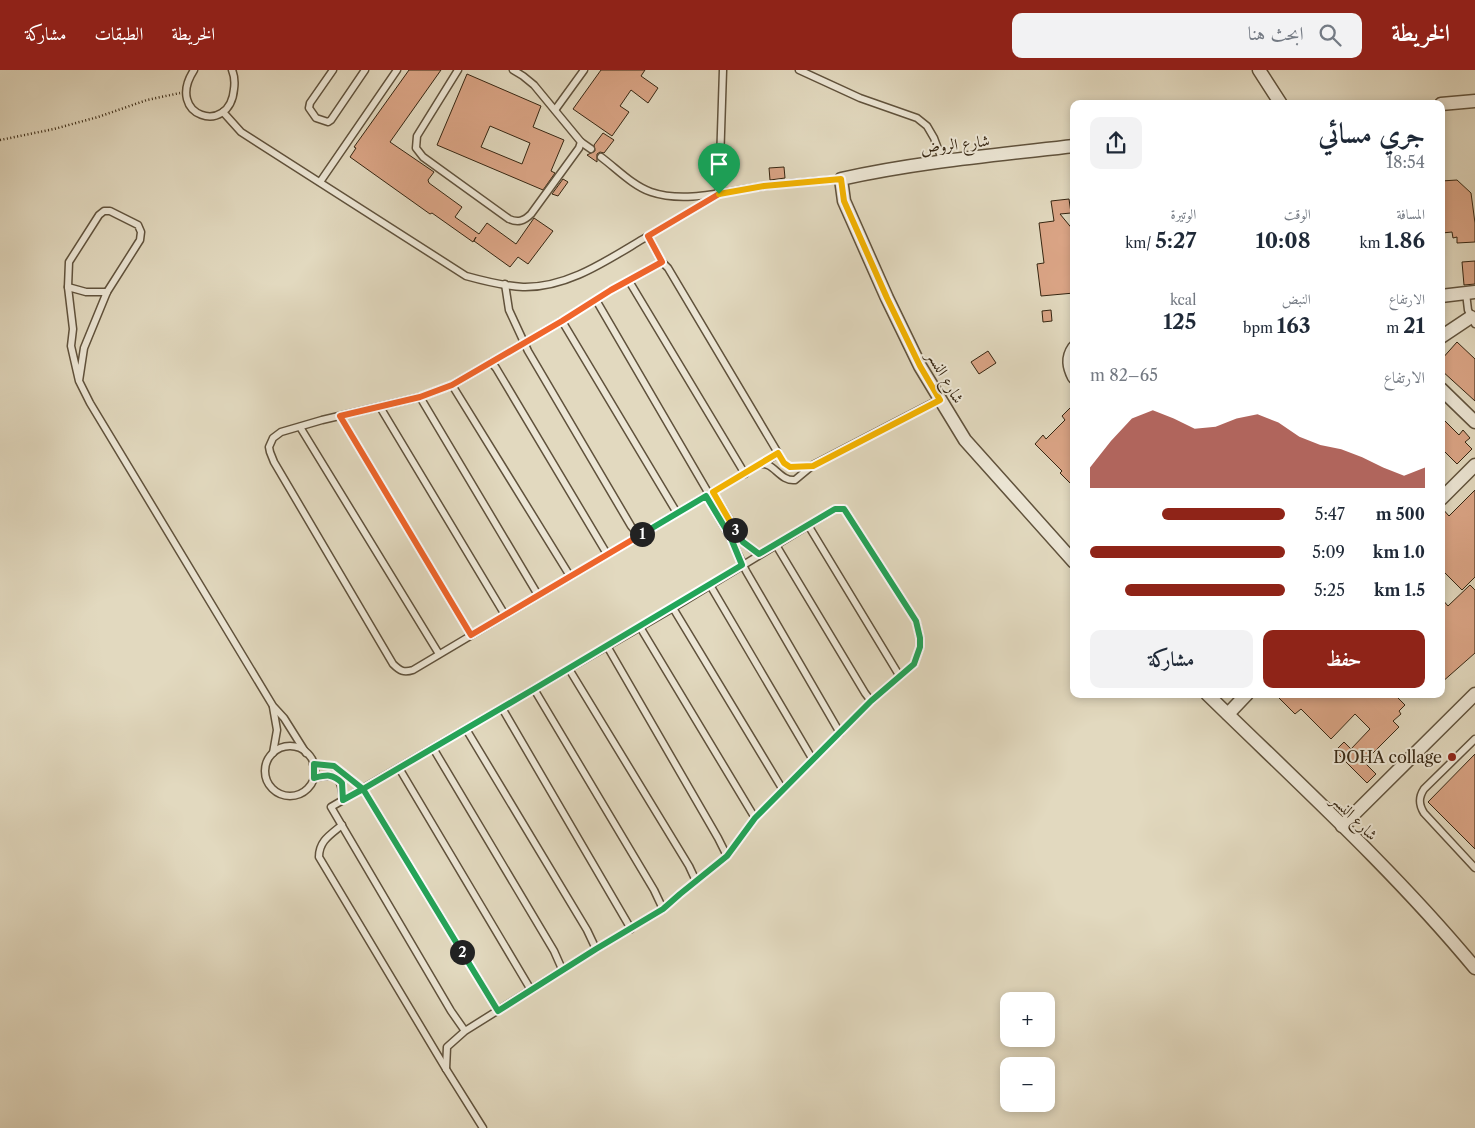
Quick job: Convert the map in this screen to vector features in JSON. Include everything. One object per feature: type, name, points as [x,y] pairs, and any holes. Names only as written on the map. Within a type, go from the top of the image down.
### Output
[{"type":"street","points":[[1259,70],[1278,100]]},
{"type":"street","points":[[1445,104],[1475,101]]},
{"type":"street","name":"شارع الروض","points":[[841,179],[943,162],[1070,146]]},
{"type":"street","name":"شارع النسر","points":[[841,179],[844,201],[887,298],[920,366],[940,400],[965,440],[1070,558]]},
{"type":"street","points":[[1445,296],[1470,293]]},
{"type":"street","points":[[1445,335],[1473,321]]},
{"type":"street","points":[[1445,393],[1475,422]]},
{"type":"street","points":[[1445,495],[1475,465]]},
{"type":"street","points":[[1342,826],[1475,694]]},
{"type":"street","name":"شارع النسر","points":[[1211,698],[1342,826],[1448,935],[1475,968]]},
{"type":"street","points":[[1228,714],[1243,698]]},
{"type":"lane","points":[[194,70],[186,86],[186,97],[191,108],[200,115],[212,117],[228,108],[233,99],[235,78],[232,70]]},
{"type":"lane","points":[[333,70],[310,103],[309,108],[316,118],[328,122],[365,70]]},
{"type":"lane","points":[[320,182],[397,70]]},
{"type":"lane","points":[[458,70],[417,136],[416,148],[423,157],[509,218],[521,221],[527,218],[579,148],[581,142]]},
{"type":"lane","points":[[513,70],[529,80],[581,142],[592,150]]},
{"type":"lane","points":[[555,110],[584,70]]},
{"type":"lane","points":[[719,194],[723,70]]},
{"type":"lane","points":[[799,70],[860,98],[917,118],[927,126],[934,138],[943,162]]},
{"type":"lane","points":[[223,112],[241,132],[466,276],[493,283],[522,286],[562,281],[594,268],[719,194]]},
{"type":"lane","points":[[602,157],[649,191],[662,195],[719,194],[764,186],[841,179]]},
{"type":"lane","points":[[79,381],[84,348],[107,292],[140,240],[141,232],[138,225],[110,210],[104,211],[99,215],[69,262],[68,287],[73,329],[71,346],[79,381],[95,412],[273,706],[284,718],[314,764],[314,778],[307,790],[294,796],[280,794],[270,785],[265,772],[266,765],[273,753],[277,730],[273,706]]},
{"type":"lane","points":[[648,236],[784,463],[790,467],[813,466]]},
{"type":"lane","points":[[662,262],[452,385],[420,397],[340,416],[276,434],[270,442],[270,452],[393,664],[398,670],[405,672],[413,670],[778,453]]},
{"type":"lane","points":[[629,281],[745,474]]},
{"type":"lane","points":[[505,284],[509,310],[523,342],[631,526],[639,536]]},
{"type":"lane","points":[[68,287],[86,292],[107,292]]},
{"type":"lane","points":[[1470,293],[1468,310],[1473,321]]},
{"type":"lane","points":[[596,300],[709,494],[742,565],[840,733]]},
{"type":"lane","points":[[562,321],[677,513]]},
{"type":"lane","points":[[491,362],[607,554]]},
{"type":"lane","points":[[452,385],[570,576]]},
{"type":"lane","points":[[420,397],[538,596]]},
{"type":"lane","points":[[764,463],[768,464],[784,479],[795,480],[813,466],[940,400]]},
{"type":"lane","points":[[380,407],[505,615]]},
{"type":"lane","points":[[340,416],[471,635]]},
{"type":"lane","points":[[300,427],[439,654]]},
{"type":"lane","points":[[709,494],[743,542],[759,554]]},
{"type":"lane","points":[[446,1069],[447,1047],[465,1031],[663,909],[727,856],[755,818],[871,701],[914,664],[918,656],[920,638],[916,621],[844,509],[835,509],[673,608],[331,807],[450,1011],[465,1031]]},
{"type":"lane","points":[[808,525],[899,675]]},
{"type":"lane","points":[[776,545],[871,701]]},
{"type":"lane","points":[[710,585],[813,760]]},
{"type":"lane","points":[[673,608],[783,790]]},
{"type":"lane","points":[[640,627],[755,818]]},
{"type":"lane","points":[[608,646],[727,856]]},
{"type":"lane","points":[[569,669],[689,866],[696,881]]},
{"type":"lane","points":[[534,689],[654,890],[663,909]]},
{"type":"lane","points":[[502,708],[631,929]]},
{"type":"lane","points":[[466,729],[587,930],[596,949]]},
{"type":"lane","points":[[1475,739],[1424,789],[1419,801],[1424,813],[1475,868]]},
{"type":"lane","points":[[273,753],[286,747],[293,747],[306,753]]},
{"type":"lane","points":[[433,748],[554,951],[562,970]]},
{"type":"lane","points":[[314,764],[334,766],[363,789],[498,1011]]},
{"type":"lane","points":[[399,768],[531,990]]},
{"type":"lane","points":[[314,778],[326,775],[336,777],[342,783],[343,800]]},
{"type":"lane","points":[[342,825],[319,848],[319,857],[483,1128]]},
{"type":"path","points":[[0,140],[98,117],[146,100],[186,92]]},
{"type":"building","points":[[409,70],[441,70],[390,142],[434,172],[428,180],[429,183],[462,207],[455,217],[479,234],[487,223],[516,244],[534,218],[553,231],[528,264],[518,257],[510,267],[474,241],[476,237],[473,242],[350,157],[356,148],[354,147]]},
{"type":"building","points":[[601,70],[645,70],[641,76],[658,88],[648,103],[631,90],[620,106],[629,112],[612,136],[573,109]]},
{"type":"building","points":[[467,74],[541,106],[533,127],[564,140],[551,171],[555,173],[543,190],[437,145]],"holes":[[[490,126],[530,143],[522,164],[481,147]]]},
{"type":"building","points":[[603,133],[614,140],[604,153],[600,152],[597,154],[597,162],[587,155],[595,151],[594,145]]},
{"type":"building","points":[[784,167],[785,178],[770,180],[769,168]]},
{"type":"building","points":[[563,179],[568,182],[558,196],[552,194]]},
{"type":"building","points":[[1457,180],[1471,193],[1475,223],[1475,242],[1457,243],[1457,237],[1453,238],[1452,232],[1445,233],[1445,181]]},
{"type":"building","points":[[1069,199],[1070,213],[1060,214],[1070,226],[1070,293],[1041,296],[1037,264],[1044,263],[1039,223],[1054,221],[1051,201]]},
{"type":"building","points":[[1475,261],[1475,284],[1464,285],[1462,262]]},
{"type":"building","points":[[1051,310],[1052,321],[1043,322],[1042,311]]},
{"type":"building","points":[[1457,342],[1475,359],[1475,401],[1445,374],[1445,356]]},
{"type":"building","points":[[988,351],[996,363],[979,374],[971,362]]},
{"type":"building","points":[[1070,408],[1070,483],[1060,473],[1062,471],[1035,444],[1043,435],[1046,439],[1065,420],[1062,416]]},
{"type":"building","points":[[1445,421],[1459,435],[1463,430],[1470,438],[1465,442],[1472,449],[1457,464],[1445,452]]},
{"type":"building","points":[[1475,490],[1475,577],[1462,590],[1445,573],[1445,512],[1449,516]]},
{"type":"building","points":[[1470,585],[1475,590],[1475,653],[1445,679],[1445,603],[1448,606]]},
{"type":"building","points":[[1279,698],[1398,698],[1405,705],[1399,711],[1401,714],[1393,721],[1399,727],[1364,762],[1376,774],[1367,783],[1335,751],[1344,742],[1351,749],[1370,729],[1355,714],[1331,739],[1301,709],[1295,714]]},
{"type":"building","points":[[1475,754],[1475,849],[1428,802]]},
{"type":"place","name":"DOHA collage","points":[[1452,757]]},
{"type":"route","points":[[719,194],[648,236],[662,262],[578,309],[562,321],[452,385],[420,397],[340,416],[471,635],[706,496],[737,549],[742,565],[673,608],[657,616],[569,669],[553,677],[534,689],[363,789],[343,800],[342,783],[336,777],[326,775],[314,778],[314,764],[334,766],[363,789],[498,1011],[663,909],[727,856],[755,818],[871,701],[914,664],[918,656],[920,638],[916,621],[844,509],[835,509],[759,554],[743,542],[713,492],[778,453],[784,463],[790,467],[813,466],[940,400],[920,366],[887,298],[844,201],[841,179],[764,186],[719,194]]}]
